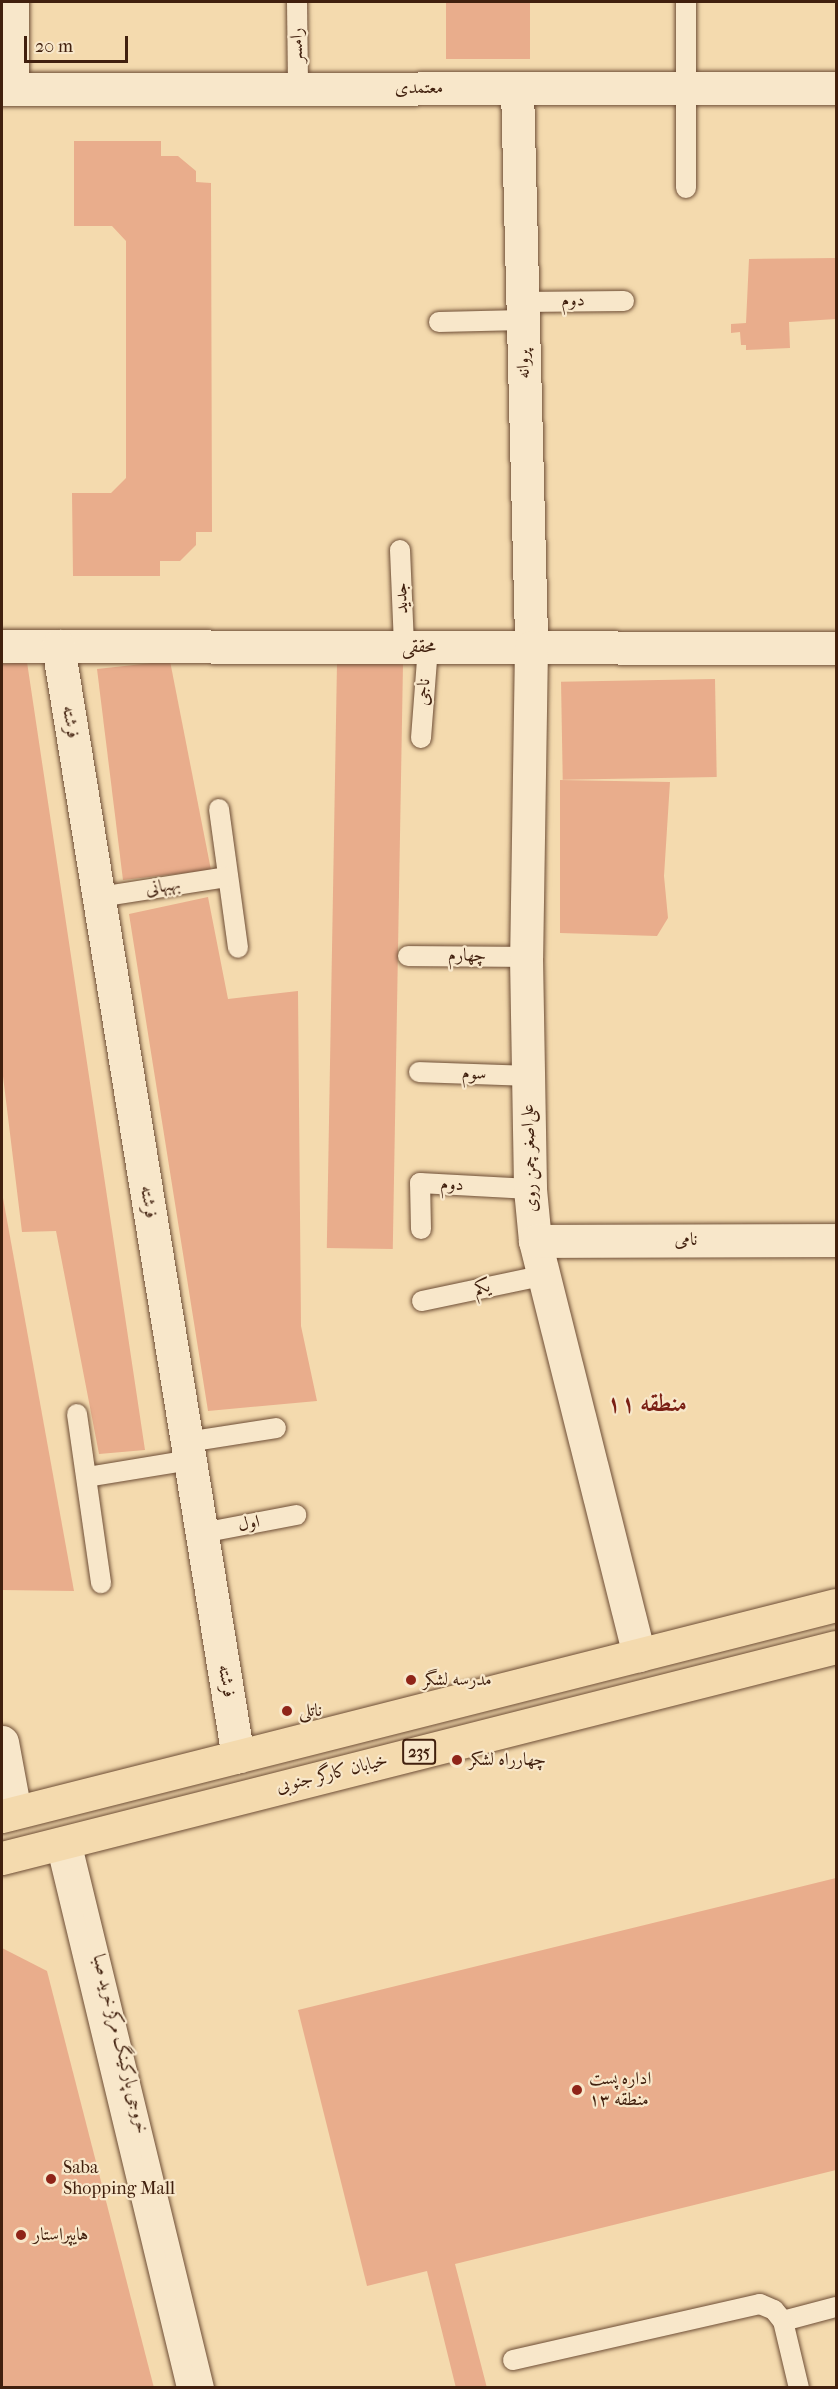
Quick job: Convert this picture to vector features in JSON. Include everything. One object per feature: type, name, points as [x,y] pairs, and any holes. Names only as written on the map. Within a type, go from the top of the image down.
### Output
[{"type":"main road","name":"235","points":[[8,1814],[837,1605]]},
{"type":"main road","name":"خیابان کارگر جنوبی","points":[[2,1858],[837,1647]]},
{"type":"street","points":[[7,89],[12,2]]},
{"type":"street","name":"پروانه","points":[[517,88],[531,643]]},
{"type":"street","name":"معتمدی","points":[[7,89],[837,88]]},
{"type":"street","name":"محققی","points":[[2,646],[416,647],[531,643],[837,648]]},
{"type":"street","name":"علی‌اصغر چمن روی","points":[[531,643],[526,957],[530,1189],[535,1240],[541,1276],[639,1655]]},
{"type":"street","name":"فرشته","points":[[58,646],[238,1757]]},
{"type":"street","name":"نامی","points":[[535,1240],[837,1240]]},
{"type":"street","points":[[2,1742],[8,1814]]},
{"type":"lane","name":"رامسر","points":[[297,2],[297,88]]},
{"type":"lane","points":[[686,2],[686,188]]},
{"type":"lane","name":"دوم","points":[[522,311],[624,301]]},
{"type":"lane","points":[[439,322],[522,311]]},
{"type":"lane","name":"جدید","points":[[400,550],[416,647]]},
{"type":"lane","name":"ناجی","points":[[416,647],[421,738]]},
{"type":"lane","points":[[219,809],[238,948]]},
{"type":"lane","name":"بهبهانی","points":[[99,897],[227,877]]},
{"type":"lane","name":"چهارم","points":[[408,956],[526,957]]},
{"type":"lane","name":"سوم","points":[[419,1072],[528,1076]]},
{"type":"lane","name":"دوم","points":[[421,1229],[420,1183],[530,1189]]},
{"type":"lane","name":"یکم","points":[[422,1301],[541,1276]]},
{"type":"lane","points":[[77,1414],[100,1583]]},
{"type":"lane","points":[[87,1477],[276,1428]]},
{"type":"lane","name":"اول","points":[[202,1533],[296,1515]]},
{"type":"lane","points":[[63,1843],[187,2388]]},
{"type":"lane","name":"خروجی پارکینگ مرکز خرید صبا","points":[[63,1843],[204,2388]]},
{"type":"lane","points":[[513,2360],[760,2304],[774,2310],[783,2321],[800,2388]]},
{"type":"lane","points":[[783,2321],[837,2307]]},
{"type":"building","points":[[446,2],[530,2],[530,59],[446,59]]},
{"type":"building","points":[[74,141],[161,141],[161,156],[178,156],[196,171],[196,182],[211,183],[212,532],[196,532],[196,545],[180,561],[160,561],[160,576],[73,576],[72,493],[111,493],[126,478],[126,241],[112,226],[74,226]]},
{"type":"building","points":[[836,258],[836,319],[789,322],[790,348],[746,350],[746,345],[741,345],[740,332],[731,333],[731,324],[746,323],[749,259]]},
{"type":"building","points":[[170,661],[211,870],[123,880],[97,669]]},
{"type":"building","points":[[27,662],[145,1450],[99,1454],[56,1231],[22,1232],[2,1068],[2,664]]},
{"type":"building","points":[[337,663],[403,664],[393,1249],[327,1248]]},
{"type":"building","points":[[715,679],[717,777],[563,780],[561,682]]},
{"type":"building","points":[[560,780],[670,782],[664,876],[668,918],[657,936],[560,933]]},
{"type":"building","points":[[208,897],[228,999],[298,991],[301,1326],[317,1401],[208,1411],[129,914]]},
{"type":"building","points":[[3,1198],[74,1591],[2,1590]]},
{"type":"building","name":"اداره پست منطقه ۱۳","points":[[836,1878],[836,2170],[455,2264],[487,2388],[456,2388],[427,2271],[367,2286],[298,2010]]},
{"type":"building","name":"Saba Shopping Mall","points":[[2,1948],[47,1971],[154,2388],[2,2388]]},
{"type":"place","name":"مدرسه لشگر","points":[[411,1680]]},
{"type":"place","name":"ناتلی","points":[[287,1711]]},
{"type":"place","name":"چهارراه لشکر","points":[[457,1760]]},
{"type":"place","name":"اداره پست منطقه ۱۳","points":[[577,2090]]},
{"type":"place","name":"Saba Shopping Mall","points":[[51,2179]]},
{"type":"place","name":"هایپراستار","points":[[21,2235]]},
{"type":"district","name":"منطقه ۱۱","points":[[647,1404]]}]
